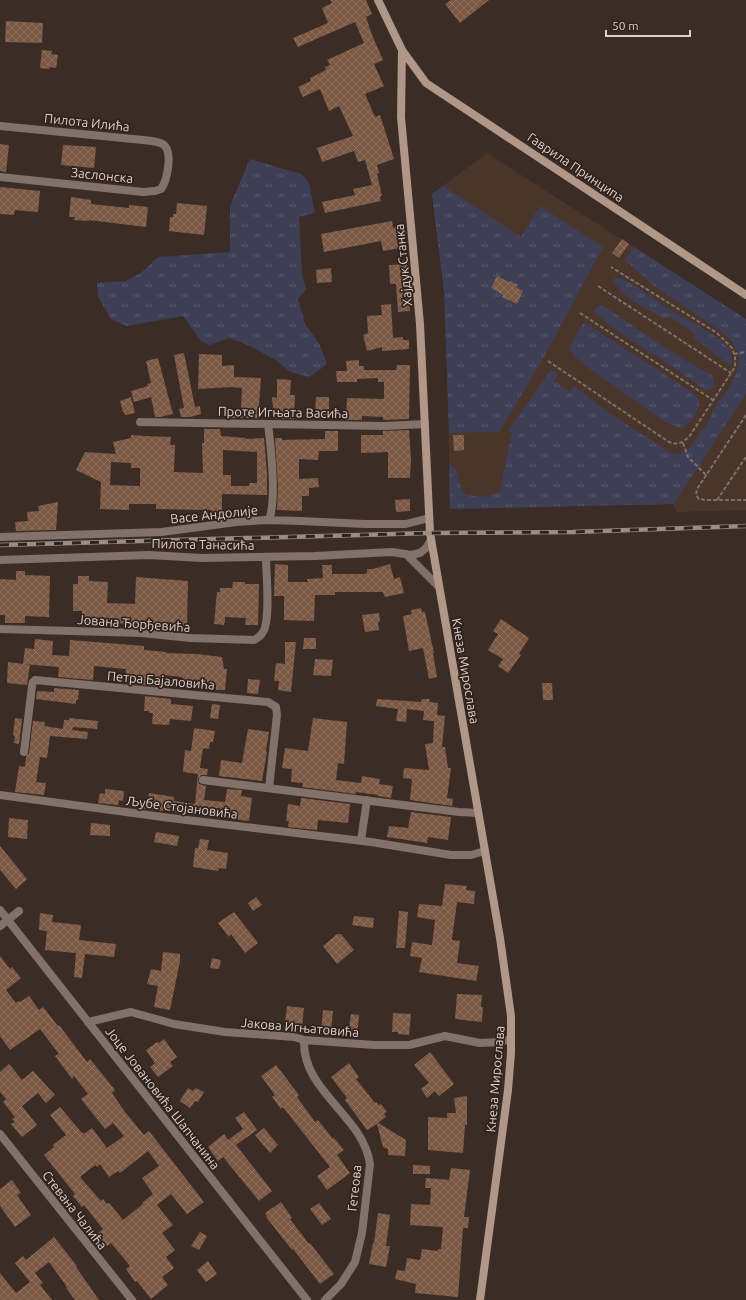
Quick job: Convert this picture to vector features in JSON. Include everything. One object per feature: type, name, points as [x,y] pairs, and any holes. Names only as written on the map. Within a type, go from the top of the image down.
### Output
[{"type":"street","name":"Хајдук Станка","points":[[378,0],[402,50],[401,117],[420,324],[431,537]]},
{"type":"street","name":"Гаврила Принципа","points":[[402,50],[426,82],[746,295]]},
{"type":"street","name":"Пилота Илића","points":[[0,126],[159,142],[165,146],[168,151]]},
{"type":"street","name":"Заслонска","points":[[0,177],[155,192],[161,189],[167,178],[168,151]]},
{"type":"street","name":"Проте Игњата Васића","points":[[140,422],[385,426],[425,424]]},
{"type":"street","points":[[268,424],[271,444],[272,496],[272,509],[269,520]]},
{"type":"street","name":"Васе Андолије","points":[[0,537],[162,532],[236,522],[269,520],[406,524],[429,518]]},
{"type":"street","name":"Пилота Танасића","points":[[0,560],[149,555],[202,558],[266,558],[392,552],[411,554],[420,553],[426,548],[431,537]]},
{"type":"street","name":"Кнеза Мирослава","points":[[431,537],[500,938],[511,1016],[508,1090],[480,1300]]},
{"type":"street","points":[[406,554],[439,587]]},
{"type":"street","name":"Јована Ђорђевића","points":[[0,629],[142,633],[191,638],[254,640],[259,638],[264,632],[266,626],[266,558]]},
{"type":"street","name":"Петра Бајаловића","points":[[24,752],[32,682],[35,680],[268,702],[276,707],[277,715],[269,788]]},
{"type":"street","points":[[203,780],[478,813]]},
{"type":"street","name":"Љубе Стојановића","points":[[0,795],[170,818],[361,840],[451,855],[471,855],[485,851]]},
{"type":"street","points":[[361,840],[367,800]]},
{"type":"street","name":"Јоце Јовановића Шапчанина","points":[[0,910],[307,1300]]},
{"type":"street","points":[[0,926],[19,911]]},
{"type":"street","name":"Јакова Игњатовића","points":[[88,1022],[131,1012],[155,1019],[203,1029],[304,1040],[328,1040],[374,1045],[409,1045],[445,1036],[480,1043],[499,1042],[511,1039]]},
{"type":"street","name":"Гетеова","points":[[304,1040],[304,1053],[309,1068],[321,1088],[356,1130],[364,1143],[370,1164],[362,1233],[354,1262],[341,1284],[325,1300]]},
{"type":"street","name":"Стевана Чалића","points":[[0,1134],[132,1300]]},
{"type":"path","points":[[548,361],[669,442],[676,444],[682,443],[689,437],[735,366],[732,348],[717,333],[610,267]]},
{"type":"path","points":[[598,286],[730,373]]},
{"type":"path","points":[[580,313],[713,400]]},
{"type":"path","points":[[734,354],[746,352]]},
{"type":"path","points":[[746,414],[697,489],[696,495],[699,499],[746,500]]},
{"type":"path","points":[[682,443],[688,457],[706,475]]},
{"type":"path","points":[[717,500],[746,457]]},
{"type":"shaded area","points":[[487,153],[746,319],[746,510],[677,512],[673,504],[450,509],[444,291],[432,194]]},
{"type":"green space","points":[[250,159],[301,174],[309,183],[315,213],[299,217],[302,275],[306,289],[298,299],[305,324],[320,345],[327,364],[310,377],[290,372],[276,360],[248,345],[229,338],[210,345],[201,341],[183,316],[127,326],[112,320],[98,297],[97,283],[126,281],[142,272],[158,257],[230,252],[230,206]]},
{"type":"green space","points":[[443,186],[521,237],[540,206],[603,247],[545,355],[499,432],[449,433],[444,291],[432,194]]},
{"type":"green space","points":[[634,247],[746,319],[746,394],[674,504],[450,509],[449,464],[457,471],[461,488],[467,495],[489,495],[497,493],[500,490],[512,432],[508,431],[551,370],[558,374],[554,381],[571,392],[574,386],[609,413],[674,455],[688,450],[709,421],[713,410],[730,386],[737,371],[740,357],[732,341],[720,331],[653,285],[625,260]]},
{"type":"green space","points":[[615,277],[627,281],[672,311],[717,337],[729,350],[732,361],[731,366],[694,338],[694,333],[670,317],[665,319],[623,293],[614,281]]},
{"type":"green space","points":[[600,305],[607,308],[686,361],[712,375],[715,386],[711,389],[705,390],[613,328],[595,313],[594,310]]},
{"type":"green space","points":[[584,322],[693,393],[700,400],[696,413],[689,423],[682,429],[662,420],[574,356],[569,347]]},
{"type":"building","points":[[330,0],[366,0],[372,14],[366,17],[383,60],[374,64],[384,86],[365,94],[375,117],[380,115],[394,159],[377,165],[379,173],[377,174],[382,196],[380,196],[381,201],[325,213],[322,202],[355,195],[353,189],[372,185],[365,160],[358,162],[354,151],[322,162],[317,148],[353,136],[339,106],[329,111],[320,89],[303,97],[298,87],[311,81],[310,78],[326,70],[325,67],[330,65],[327,60],[364,43],[355,22],[298,47],[293,38],[328,23],[322,8],[332,3]]},
{"type":"building","points":[[451,0],[489,0],[460,23],[445,4]]},
{"type":"building","points":[[6,21],[43,23],[42,43],[5,42]]},
{"type":"building","points":[[42,50],[52,51],[51,54],[58,55],[56,68],[40,68]]},
{"type":"building","points":[[0,144],[9,145],[6,172],[0,171]]},
{"type":"building","points":[[63,145],[96,147],[94,168],[61,165]]},
{"type":"building","points":[[0,187],[40,191],[38,212],[15,210],[14,215],[0,214]]},
{"type":"building","points":[[71,197],[91,200],[91,204],[129,208],[129,205],[148,207],[146,227],[89,220],[74,220],[75,217],[69,217]]},
{"type":"building","points":[[177,203],[207,206],[204,235],[169,231],[170,217],[173,217],[173,214],[176,214]]},
{"type":"building","points":[[392,221],[393,228],[397,227],[401,248],[383,251],[381,241],[324,252],[321,234]]},
{"type":"building","points":[[622,239],[629,244],[619,258],[612,253]]},
{"type":"building","points":[[407,264],[410,311],[398,312],[396,284],[390,284],[389,265]]},
{"type":"building","points":[[331,268],[332,282],[317,283],[316,270]]},
{"type":"building","points":[[497,276],[518,285],[516,287],[523,291],[517,304],[502,297],[503,295],[491,288]]},
{"type":"building","points":[[391,304],[393,338],[403,337],[403,340],[409,340],[409,349],[382,351],[382,347],[367,351],[363,335],[368,333],[367,316],[382,315],[381,305]]},
{"type":"building","points":[[184,353],[195,407],[200,406],[201,414],[190,417],[181,417],[179,409],[184,408],[174,355]]},
{"type":"building","points":[[199,354],[222,355],[222,366],[234,365],[234,377],[261,378],[258,418],[231,418],[232,409],[241,410],[242,388],[230,387],[198,389]]},
{"type":"building","points":[[158,358],[173,414],[155,417],[151,397],[134,402],[131,391],[148,386],[147,384],[151,383],[146,361]]},
{"type":"building","points":[[359,360],[359,366],[364,366],[364,370],[396,370],[397,365],[410,365],[409,419],[383,420],[383,417],[362,416],[362,420],[346,420],[347,398],[384,399],[384,382],[378,382],[378,378],[357,379],[357,382],[337,382],[336,371],[347,371],[346,361]]},
{"type":"building","points":[[277,379],[291,380],[290,395],[295,395],[294,419],[274,418],[272,397],[277,398]]},
{"type":"building","points":[[131,397],[135,413],[125,415],[120,401]]},
{"type":"building","points":[[316,397],[329,397],[329,416],[315,415]]},
{"type":"building","points":[[204,429],[220,429],[221,436],[246,439],[264,438],[267,495],[222,494],[222,514],[211,514],[211,510],[156,509],[156,504],[129,504],[129,510],[100,509],[101,482],[76,470],[85,452],[116,454],[113,442],[131,438],[131,435],[171,437],[170,445],[175,445],[174,472],[203,473],[202,443],[204,443]],"holes":[[[223,450],[257,452],[257,483],[249,483],[249,486],[231,486],[231,475],[223,475]],[[111,462],[131,463],[131,468],[140,468],[140,486],[110,485]]]},
{"type":"building","points":[[409,430],[411,460],[410,478],[388,478],[388,452],[361,453],[361,435],[383,435],[383,431]]},
{"type":"building","points":[[325,431],[338,431],[338,451],[319,451],[318,460],[299,459],[299,479],[318,478],[319,487],[309,488],[309,496],[302,496],[302,511],[277,510],[278,487],[275,438],[282,438],[282,440],[325,439]]},
{"type":"building","points":[[453,435],[464,435],[464,450],[454,451]]},
{"type":"building","points":[[410,499],[410,511],[396,512],[395,500]]},
{"type":"building","points":[[58,502],[56,530],[16,531],[15,522],[28,521],[27,512],[39,511],[38,506]]},
{"type":"building","points":[[275,564],[288,565],[288,582],[308,582],[307,579],[323,578],[322,565],[332,565],[332,574],[365,574],[367,573],[367,569],[373,569],[390,564],[394,579],[400,577],[404,593],[385,597],[383,592],[335,592],[335,595],[315,595],[314,621],[284,620],[284,596],[274,596]]},
{"type":"building","points":[[16,571],[25,571],[25,575],[50,576],[49,617],[25,616],[25,623],[5,623],[5,615],[0,615],[0,579],[16,580]]},
{"type":"building","points":[[78,576],[89,576],[89,581],[108,582],[107,603],[135,604],[136,577],[188,581],[187,626],[81,622],[82,611],[73,611],[73,584],[78,584]]},
{"type":"building","points":[[233,582],[259,584],[258,625],[245,625],[246,618],[225,617],[224,625],[214,624],[217,592],[220,592],[220,588],[232,588]]},
{"type":"building","points":[[421,608],[422,612],[425,612],[434,653],[437,677],[429,679],[423,648],[409,651],[403,616],[412,614],[411,610]]},
{"type":"building","points":[[379,613],[379,630],[365,632],[362,615]]},
{"type":"building","points":[[501,619],[529,638],[519,654],[521,655],[508,673],[498,666],[503,659],[488,650],[498,634],[493,631]]},
{"type":"building","points":[[304,638],[316,638],[316,649],[303,649]]},
{"type":"building","points":[[35,639],[53,641],[52,655],[69,656],[70,640],[144,646],[144,650],[222,657],[224,669],[227,669],[225,690],[216,690],[216,685],[213,685],[213,683],[195,682],[195,688],[181,687],[182,677],[164,675],[163,687],[125,683],[126,669],[94,666],[93,680],[58,677],[59,667],[23,664],[25,648],[34,649]]},
{"type":"building","points":[[285,642],[296,642],[291,692],[278,690],[279,681],[274,681],[276,663],[285,664]]},
{"type":"building","points":[[315,659],[333,660],[331,676],[313,675]]},
{"type":"building","points":[[8,662],[30,665],[27,685],[7,683]]},
{"type":"building","points":[[248,679],[260,680],[258,694],[247,693]]},
{"type":"building","points":[[542,683],[552,683],[553,700],[543,700]]},
{"type":"building","points":[[54,688],[79,690],[76,704],[36,699],[37,691],[54,692]]},
{"type":"building","points":[[145,696],[171,699],[171,704],[193,706],[191,721],[170,719],[169,725],[152,724],[153,713],[144,711]]},
{"type":"building","points":[[377,699],[421,702],[422,699],[430,699],[429,702],[438,703],[437,715],[445,716],[442,747],[445,747],[448,768],[451,768],[447,798],[453,799],[452,806],[410,800],[412,779],[403,778],[404,768],[429,770],[425,744],[433,743],[434,721],[423,720],[424,711],[407,709],[406,722],[396,721],[398,709],[376,706]]},
{"type":"building","points":[[212,704],[220,705],[218,719],[210,718]]},
{"type":"building","points":[[15,718],[22,719],[19,744],[14,743],[15,736],[13,735]]},
{"type":"building","points":[[69,718],[98,721],[97,729],[73,727],[72,730],[88,732],[87,739],[50,736],[47,758],[40,757],[36,782],[46,783],[44,795],[15,792],[19,766],[25,767],[26,757],[29,753],[33,721],[45,722],[44,726],[63,729],[64,720],[69,720]]},
{"type":"building","points":[[313,718],[347,722],[344,764],[338,763],[336,780],[361,783],[362,776],[380,779],[379,784],[393,786],[391,798],[356,792],[356,794],[302,787],[303,783],[291,782],[292,769],[282,768],[285,748],[308,751]]},
{"type":"building","points":[[194,728],[215,731],[213,742],[210,742],[209,749],[203,748],[200,768],[208,769],[207,775],[201,775],[198,779],[199,784],[206,786],[204,800],[225,802],[227,789],[242,790],[241,796],[252,798],[249,821],[141,808],[141,800],[148,800],[149,793],[174,797],[174,801],[195,804],[198,774],[183,772],[185,750],[191,751]]},
{"type":"building","points":[[248,729],[269,732],[262,781],[219,776],[221,760],[242,763]]},
{"type":"building","points":[[105,789],[124,791],[123,801],[119,800],[118,805],[98,803],[100,793],[105,794]]},
{"type":"building","points":[[301,798],[350,804],[348,823],[318,820],[317,830],[288,827],[289,821],[286,821],[288,804],[300,806]]},
{"type":"building","points":[[411,812],[451,817],[448,840],[428,837],[427,843],[387,837],[389,826],[408,828]]},
{"type":"building","points":[[9,818],[28,820],[27,839],[8,837]]},
{"type":"building","points":[[91,823],[110,825],[110,836],[90,835]]},
{"type":"building","points":[[156,832],[179,836],[177,846],[154,842]]},
{"type":"building","points":[[200,839],[209,840],[207,850],[228,853],[226,869],[219,868],[218,871],[193,867],[195,848],[198,848]]},
{"type":"building","points":[[0,846],[27,879],[16,889],[0,870]]},
{"type":"building","points":[[445,884],[467,886],[466,890],[475,891],[474,904],[457,902],[452,940],[460,941],[457,963],[479,966],[476,981],[419,972],[422,958],[410,956],[412,942],[432,945],[435,920],[417,917],[419,904],[442,906]]},
{"type":"building","points":[[256,897],[262,905],[253,911],[248,903]]},
{"type":"building","points":[[399,911],[408,912],[405,948],[396,948]]},
{"type":"building","points":[[234,912],[258,943],[245,953],[231,934],[229,937],[218,923]]},
{"type":"building","points":[[40,913],[53,915],[52,922],[81,925],[79,940],[116,944],[114,957],[85,954],[82,978],[74,977],[76,953],[45,950],[47,931],[39,930]]},
{"type":"building","points":[[354,916],[374,918],[373,928],[352,925]]},
{"type":"building","points":[[337,934],[341,934],[354,950],[337,964],[323,946]]},
{"type":"building","points":[[163,952],[180,954],[180,961],[170,1010],[154,1007],[158,986],[147,984],[151,969],[161,971]]},
{"type":"building","points":[[0,956],[10,969],[12,967],[21,978],[6,990],[16,1003],[29,996],[39,1010],[43,1007],[58,1026],[59,1025],[87,1062],[90,1059],[115,1090],[112,1093],[125,1112],[144,1135],[149,1131],[204,1202],[187,1214],[171,1194],[157,1205],[173,1225],[162,1233],[175,1250],[166,1257],[174,1268],[162,1277],[168,1285],[151,1299],[137,1281],[135,1282],[126,1269],[130,1266],[111,1243],[107,1246],[97,1234],[103,1229],[84,1205],[82,1207],[73,1196],[75,1194],[44,1155],[54,1147],[53,1145],[66,1135],[50,1115],[60,1107],[82,1133],[83,1132],[84,1134],[92,1128],[107,1148],[124,1136],[113,1123],[105,1129],[81,1099],[88,1094],[74,1076],[72,1079],[55,1056],[59,1054],[40,1029],[10,1050],[0,1036]],"holes":[[[148,1151],[159,1166],[142,1178],[153,1194],[123,1220],[109,1203],[107,1204],[103,1199],[101,1201],[80,1177],[95,1165],[97,1167],[100,1164],[109,1177],[118,1171],[120,1173]]]},
{"type":"building","points":[[212,958],[221,960],[219,969],[210,968]]},
{"type":"building","points":[[457,994],[482,995],[482,1022],[455,1019]]},
{"type":"building","points":[[287,1006],[304,1008],[302,1027],[290,1025],[290,1023],[285,1022]]},
{"type":"building","points":[[323,1010],[333,1011],[331,1032],[321,1031]]},
{"type":"building","points":[[393,1013],[411,1014],[409,1035],[392,1032]]},
{"type":"building","points":[[351,1014],[359,1015],[357,1036],[348,1035]]},
{"type":"building","points":[[164,1039],[177,1057],[170,1062],[173,1066],[158,1077],[150,1067],[155,1063],[146,1050]]},
{"type":"building","points":[[430,1052],[454,1084],[439,1096],[435,1091],[427,1098],[421,1089],[429,1083],[414,1065]]},
{"type":"building","points":[[349,1063],[359,1077],[356,1079],[375,1103],[376,1102],[379,1105],[381,1104],[387,1112],[384,1113],[386,1117],[378,1123],[406,1140],[405,1156],[388,1155],[388,1149],[383,1147],[377,1124],[367,1130],[345,1100],[347,1098],[331,1077]]},
{"type":"building","points":[[9,1064],[22,1080],[33,1071],[55,1095],[46,1103],[38,1093],[22,1106],[37,1125],[22,1137],[11,1124],[15,1122],[12,1119],[15,1117],[3,1102],[6,1099],[0,1092],[0,1072]]},
{"type":"building","points":[[276,1065],[299,1095],[297,1097],[315,1122],[318,1120],[344,1150],[337,1155],[350,1173],[327,1190],[317,1176],[330,1167],[283,1107],[281,1109],[272,1097],[275,1095],[261,1076]]},
{"type":"building","points":[[188,1088],[193,1091],[196,1088],[204,1092],[198,1102],[195,1101],[190,1108],[180,1101]]},
{"type":"building","points":[[467,1096],[467,1125],[465,1125],[463,1153],[428,1150],[428,1117],[447,1118],[447,1113],[456,1113],[454,1098]]},
{"type":"building","points":[[244,1112],[257,1130],[236,1145],[272,1191],[259,1201],[223,1157],[218,1161],[208,1147],[224,1134],[228,1140],[243,1129],[235,1118]]},
{"type":"building","points":[[264,1128],[278,1145],[270,1153],[255,1135]]},
{"type":"building","points":[[413,1165],[430,1166],[430,1174],[413,1174]]},
{"type":"building","points":[[451,1168],[470,1170],[464,1217],[469,1217],[468,1228],[463,1228],[458,1297],[415,1293],[416,1284],[395,1279],[397,1270],[405,1271],[407,1258],[420,1260],[422,1249],[438,1251],[438,1249],[441,1249],[443,1227],[410,1225],[411,1204],[430,1205],[431,1188],[425,1188],[426,1178],[449,1180]]},
{"type":"building","points":[[12,1180],[21,1193],[17,1195],[31,1215],[15,1227],[0,1206],[0,1189]]},
{"type":"building","points":[[281,1202],[292,1218],[290,1219],[334,1274],[320,1284],[266,1217],[267,1216],[265,1213]]},
{"type":"building","points":[[319,1203],[331,1219],[322,1225],[310,1209]]},
{"type":"building","points":[[378,1213],[390,1215],[386,1246],[390,1246],[386,1267],[369,1264],[374,1243]]},
{"type":"building","points":[[200,1232],[207,1236],[199,1250],[191,1246]]},
{"type":"building","points":[[54,1237],[77,1266],[76,1267],[99,1300],[75,1300],[49,1262],[35,1273],[43,1283],[40,1285],[52,1300],[0,1300],[0,1273],[16,1293],[30,1282],[15,1263],[23,1256],[26,1260]]},
{"type":"building","points":[[208,1261],[217,1274],[206,1282],[197,1270]]},
{"type":"railway","points":[[0,545],[430,533],[573,532],[746,526]]}]
